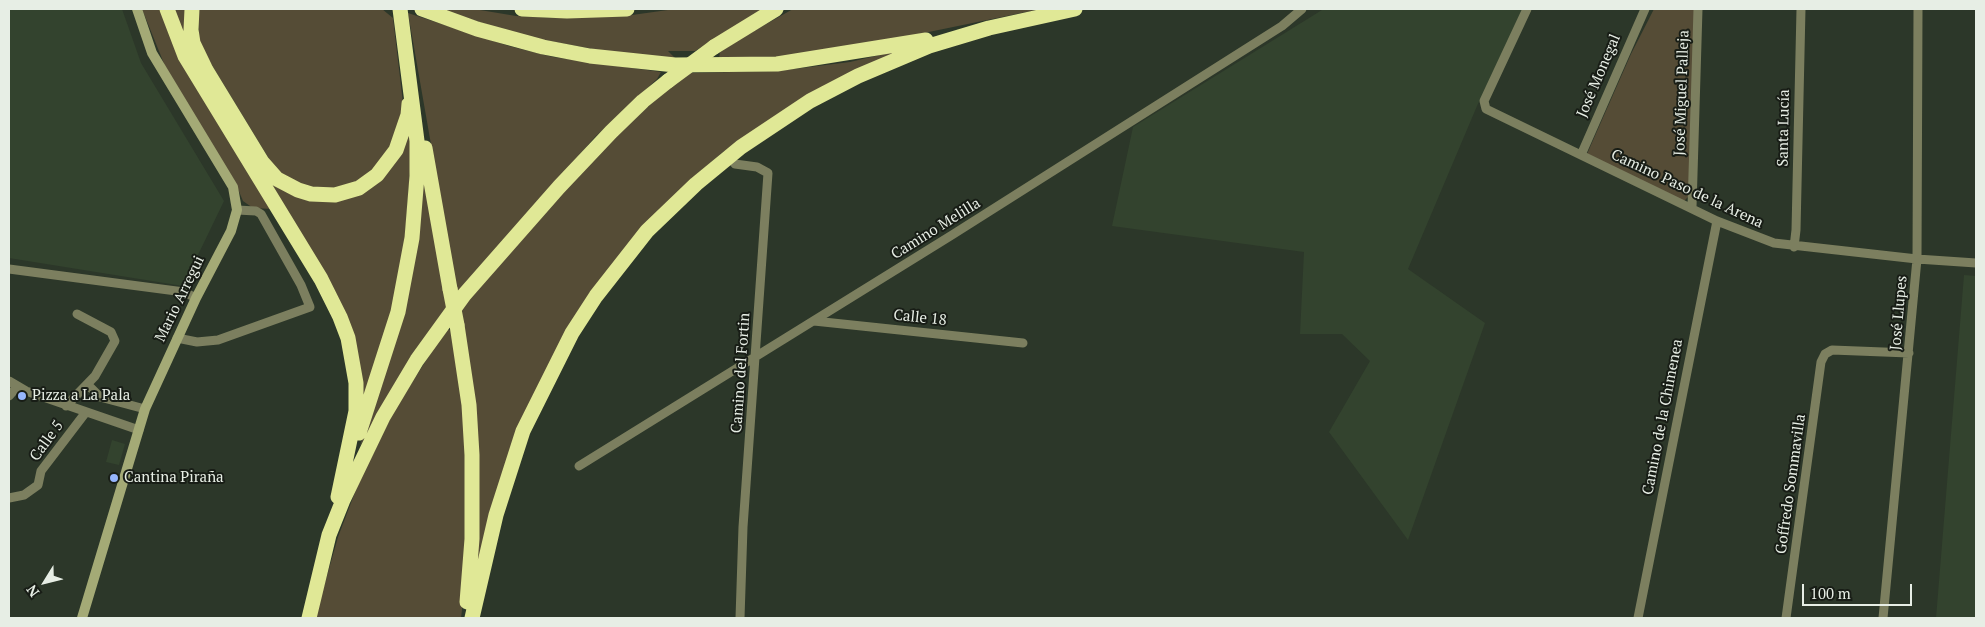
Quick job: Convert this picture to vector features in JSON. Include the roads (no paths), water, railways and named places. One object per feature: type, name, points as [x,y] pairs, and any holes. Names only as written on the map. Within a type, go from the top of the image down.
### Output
[{"type":"highway","points":[[167,9],[185,56],[321,279],[348,338],[356,383],[356,411],[329,536],[308,618]]},
{"type":"highway","points":[[192,9],[191,30],[193,43],[206,70],[266,166],[277,179],[298,190],[323,195],[345,193],[369,182],[384,168],[396,150],[408,115],[410,75]]},
{"type":"highway","points":[[329,536],[398,312],[412,238],[418,176],[417,141],[400,9]]},
{"type":"highway","points":[[422,9],[477,28],[543,47],[597,57],[675,65],[777,64],[989,28],[1075,9]]},
{"type":"highway","points":[[522,9],[598,11],[627,9]]},
{"type":"highway","points":[[329,536],[383,417],[417,360],[464,295],[584,159],[643,101],[714,47],[776,9]]},
{"type":"highway","points":[[472,618],[509,470],[527,423],[572,333],[596,296],[647,232],[691,189],[729,156],[778,120],[858,76],[929,46],[989,28]]},
{"type":"highway","points":[[410,75],[417,98],[457,325],[468,405],[472,455],[472,539],[466,618]]},
{"type":"street","name":"Mario Arregui","points":[[82,618],[145,409],[196,298],[231,231],[237,210],[233,187],[152,53],[137,9]]},
{"type":"street","name":"Camino Melilla","points":[[579,466],[1282,26],[1302,9]]},
{"type":"street","name":"Camino Paso de la Arena","points":[[1527,9],[1484,101],[1486,109],[1692,207],[1717,221],[1774,243],[1794,247],[1976,263]]},
{"type":"street","name":"José Monegal","points":[[1581,155],[1638,20],[1645,9]]},
{"type":"street","name":"José Miguel Palleja","points":[[1692,207],[1698,9]]},
{"type":"street","name":"Santa Lucía","points":[[1794,247],[1796,230],[1800,9]]},
{"type":"street","name":"José Llupes","points":[[1884,618],[1910,353],[1917,259],[1918,9]]},
{"type":"street","name":"Camino del Fortin","points":[[729,156],[735,164],[757,167],[768,173],[744,527],[740,618]]},
{"type":"street","points":[[177,338],[197,342],[218,340],[310,307],[261,214],[256,210],[237,210]]},
{"type":"street","name":"Camino de la Chimenea","points":[[1638,618],[1717,221]]},
{"type":"street","points":[[9,269],[184,292],[196,298]]},
{"type":"street","points":[[66,406],[88,385],[99,369],[115,338],[111,332],[77,314]]},
{"type":"street","name":"Calle 18","points":[[814,320],[1023,343]]},
{"type":"street","name":"Goffredo Sommavilla","points":[[1786,618],[1821,362],[1825,354],[1832,350],[1910,353]]},
{"type":"street","points":[[9,381],[17,387],[66,406],[139,430]]},
{"type":"street","points":[[88,385],[100,397],[145,409]]},
{"type":"street","points":[[9,396],[17,387]]},
{"type":"street","name":"Calle 5","points":[[9,498],[24,495],[38,485],[41,471],[86,412]]},
{"type":"place","name":"Pizza a La Pala","points":[[22,396]]},
{"type":"place","name":"Cantina Piraña","points":[[114,478]]}]
